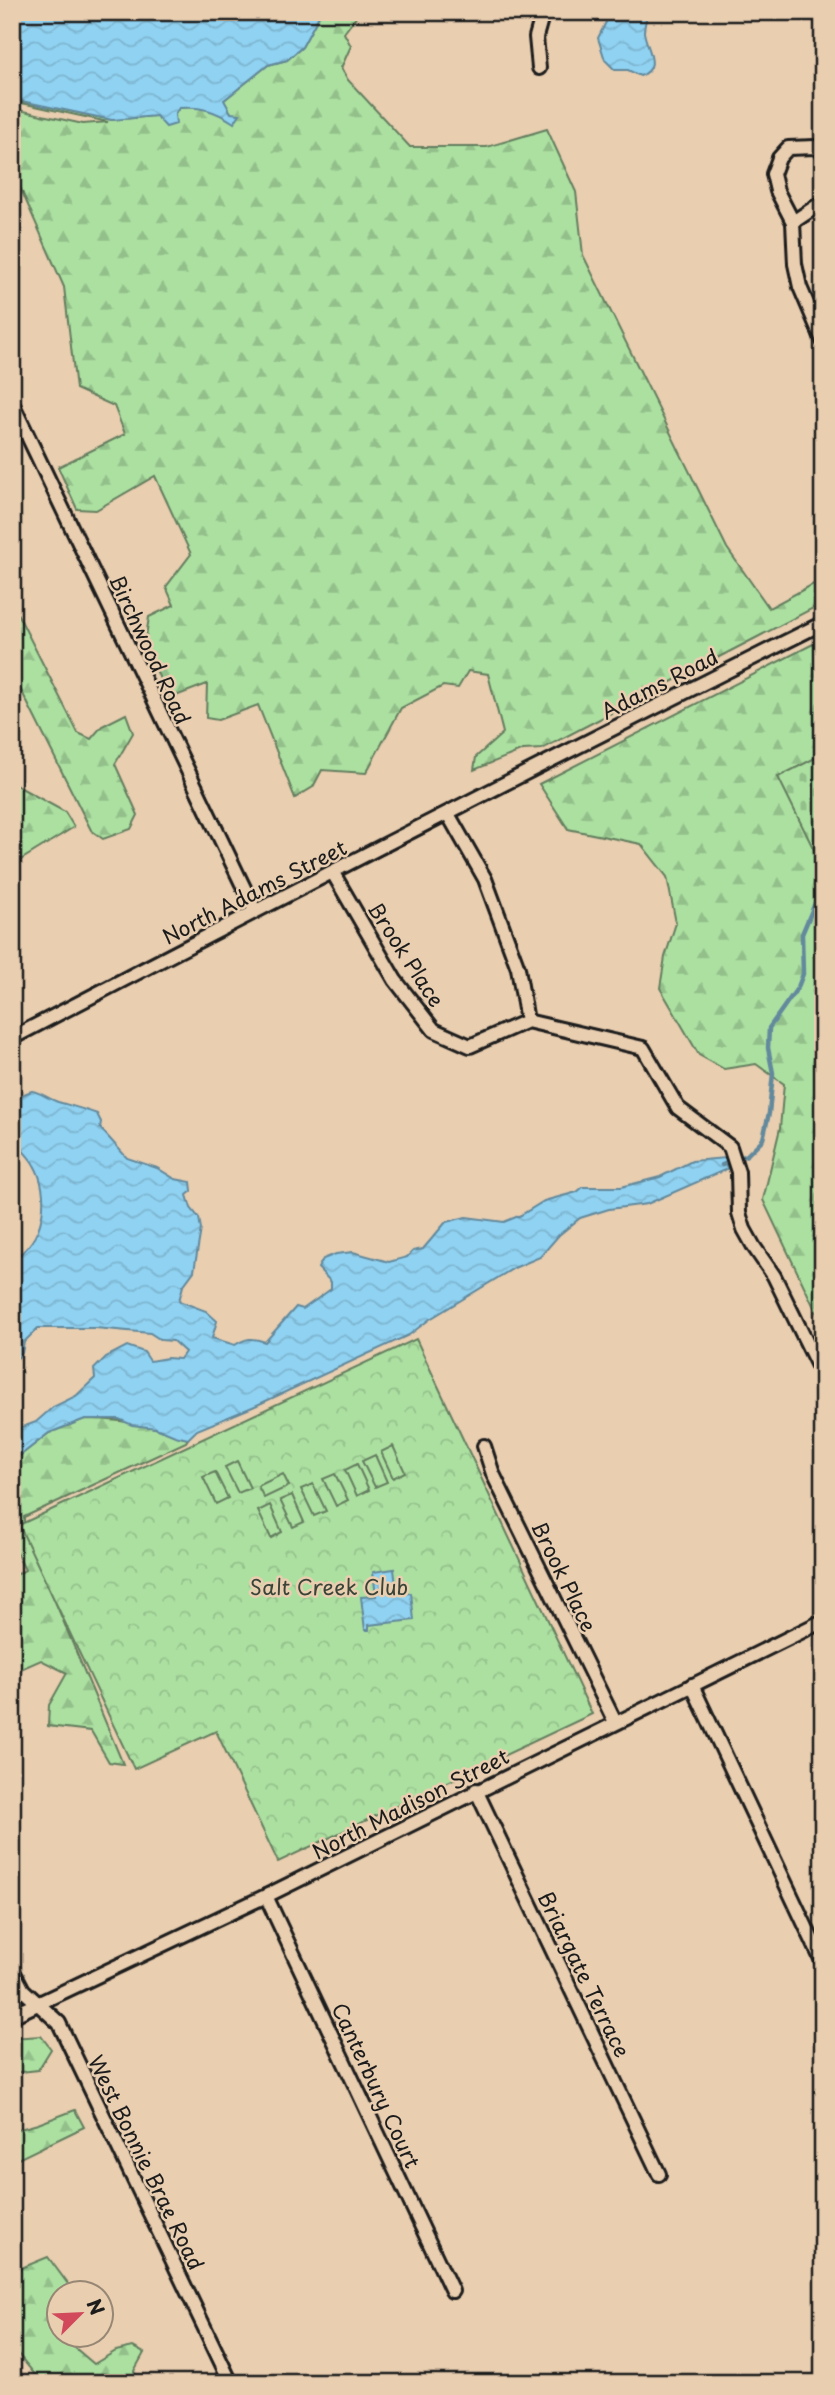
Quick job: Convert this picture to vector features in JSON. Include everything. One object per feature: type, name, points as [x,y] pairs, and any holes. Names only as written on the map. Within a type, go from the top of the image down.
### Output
[{"type":"street","points":[[539,68],[536,37],[542,12]]},
{"type":"street","points":[[823,153],[816,147],[788,148],[779,158],[773,174],[777,191],[793,222],[795,264],[800,287],[823,341]]},
{"type":"street","points":[[793,222],[823,202]]},
{"type":"street","name":"Birchwood Road","points":[[12,402],[255,911]]},
{"type":"street","name":"Adams Road","points":[[513,778],[823,623]]},
{"type":"street","name":"North Adams Street","points":[[12,1038],[513,778]]},
{"type":"street","points":[[448,814],[485,879],[518,968],[527,1020],[643,1048],[678,1108],[730,1147],[738,1172],[739,1213],[744,1228],[774,1276],[823,1376]]},
{"type":"street","name":"Brook Place","points":[[333,873],[395,980],[433,1030],[470,1046],[527,1020]]},
{"type":"street","name":"Brook Place","points":[[484,1446],[493,1474],[615,1722]]},
{"type":"street","name":"North Madison Street","points":[[12,2016],[266,1896],[823,1621]]},
{"type":"street","points":[[692,1685],[823,1963]]},
{"type":"street","name":"Briargate Terrace","points":[[476,1790],[659,2174]]},
{"type":"street","name":"Canterbury Court","points":[[266,1896],[452,2291]]},
{"type":"street","name":"West Bonnie Brae Road","points":[[12,1969],[23,1990],[59,2023],[232,2383]]},
{"type":"green space","points":[[321,12],[360,12],[344,33],[351,46],[341,68],[348,80],[410,147],[487,147],[547,129],[576,192],[583,255],[727,548],[769,608],[823,579],[823,603],[542,749],[523,750],[474,770],[476,757],[503,733],[488,674],[468,671],[458,688],[443,686],[401,708],[366,773],[322,770],[313,787],[295,798],[258,705],[218,720],[206,718],[207,684],[168,699],[145,643],[149,617],[174,605],[166,587],[191,554],[155,476],[96,510],[77,509],[58,467],[125,434],[114,406],[76,389],[64,287],[12,169],[12,113],[15,109],[83,124],[108,122],[12,99],[112,120],[175,114],[179,108],[195,107],[231,113],[223,101],[268,65],[287,60],[302,47]]},
{"type":"green space","points":[[12,603],[78,733],[91,739],[102,726],[126,714],[133,733],[115,764],[138,815],[131,829],[103,839],[91,830],[21,690],[12,695]]},
{"type":"green space","points":[[823,639],[823,1326],[763,1200],[780,1128],[784,1084],[756,1064],[724,1069],[699,1055],[660,988],[665,957],[676,923],[667,877],[641,844],[568,829],[539,784]]},
{"type":"green space","points":[[823,754],[823,868],[778,777]]},
{"type":"green space","points":[[12,783],[65,812],[74,827],[19,861],[12,871]]},
{"type":"green space","name":"Salt Creek Club","points":[[416,1339],[592,1714],[278,1862],[216,1731],[134,1769],[19,1525]]},
{"type":"green space","points":[[85,1419],[135,1423],[188,1439],[24,1517],[24,1527],[123,1764],[109,1762],[91,1731],[48,1726],[49,1705],[67,1673],[41,1660],[12,1673],[12,1577],[25,1570],[12,1544],[12,1462],[49,1433]]},
{"type":"green space","points":[[393,1446],[405,1472],[393,1478],[381,1452]]},
{"type":"green space","points":[[375,1455],[387,1482],[375,1487],[362,1461]]},
{"type":"green space","points":[[237,1461],[250,1488],[238,1493],[225,1467]]},
{"type":"green space","points":[[357,1464],[369,1490],[357,1496],[345,1470]]},
{"type":"green space","points":[[215,1472],[228,1498],[216,1504],[203,1477]]},
{"type":"green space","points":[[283,1474],[289,1486],[264,1498],[258,1486]]},
{"type":"green space","points":[[335,1474],[348,1500],[336,1506],[323,1479]]},
{"type":"green space","points":[[313,1484],[326,1511],[314,1516],[301,1489]]},
{"type":"green space","points":[[292,1495],[304,1522],[293,1527],[280,1500]]},
{"type":"green space","points":[[270,1505],[282,1532],[271,1538],[258,1511]]},
{"type":"green space","points":[[41,2036],[51,2049],[38,2070],[12,2073],[12,2038]]},
{"type":"green space","points":[[75,2110],[84,2127],[12,2162],[12,2131]]},
{"type":"green space","points":[[48,2257],[65,2280],[46,2280],[46,2350],[78,2350],[94,2364],[116,2351],[133,2347],[144,2353],[134,2371],[139,2383],[42,2383],[12,2347],[12,2276],[21,2268]]},
{"type":"water","points":[[12,12],[321,12],[302,47],[287,60],[268,65],[224,100],[231,113],[240,114],[234,123],[208,110],[179,108],[175,114],[176,124],[166,127],[156,116],[112,120],[12,99]]},
{"type":"water","points":[[611,12],[652,12],[647,15],[644,30],[652,63],[651,68],[640,76],[628,70],[615,70],[605,60],[598,38]]},
{"type":"water","points":[[32,1091],[97,1114],[101,1122],[100,1128],[127,1158],[157,1168],[175,1179],[191,1182],[192,1191],[187,1195],[191,1208],[199,1218],[201,1229],[194,1271],[183,1286],[179,1301],[206,1311],[217,1321],[212,1338],[235,1345],[249,1339],[265,1342],[296,1307],[303,1309],[331,1289],[331,1282],[318,1268],[323,1259],[336,1254],[353,1252],[389,1262],[423,1249],[446,1222],[466,1217],[504,1222],[544,1201],[577,1192],[583,1187],[621,1187],[660,1177],[692,1161],[725,1158],[727,1169],[647,1204],[609,1209],[580,1218],[559,1235],[540,1257],[514,1268],[430,1319],[409,1335],[197,1430],[188,1439],[156,1428],[132,1425],[119,1419],[85,1419],[49,1433],[12,1462],[12,1426],[20,1428],[36,1422],[53,1407],[76,1396],[95,1378],[94,1369],[106,1357],[127,1346],[144,1352],[150,1361],[180,1359],[185,1352],[173,1341],[161,1340],[150,1333],[95,1328],[38,1328],[24,1342],[22,1353],[12,1364],[12,1259],[32,1242],[42,1217],[39,1177],[12,1132],[14,1103],[22,1095]]},
{"type":"water","points":[[394,1569],[397,1594],[411,1593],[414,1620],[369,1625],[369,1630],[365,1630],[361,1597],[376,1596],[373,1572]]},
{"type":"waterway","points":[[722,1165],[747,1155],[763,1139],[773,1073],[768,1048],[769,1028],[798,987],[803,974],[802,934],[816,901],[823,896]]}]
